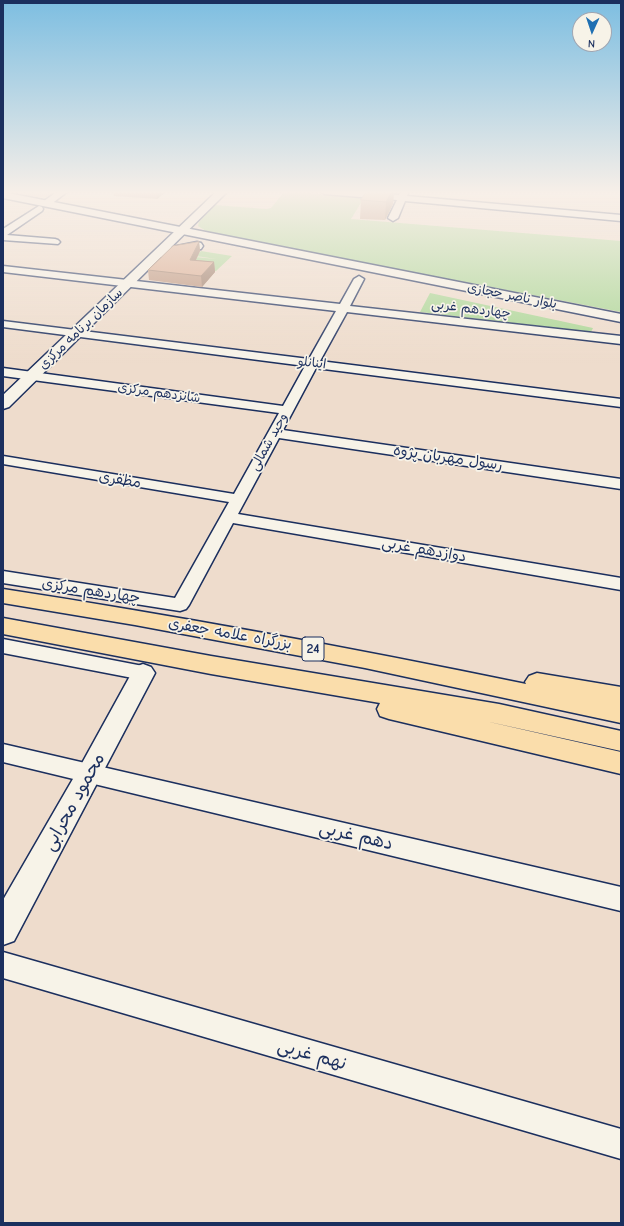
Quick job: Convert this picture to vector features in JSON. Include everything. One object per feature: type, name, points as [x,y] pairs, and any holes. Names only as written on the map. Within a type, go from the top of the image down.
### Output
[{"type":"highway","name":"بزرگراه علامه جعفری","points":[[3,596],[135,617],[365,659],[621,713]]},
{"type":"highway","name":"24","points":[[3,626],[498,714],[621,741]]},
{"type":"highway","points":[[365,659],[569,686],[621,696]]},
{"type":"highway","points":[[211,664],[382,707],[621,763]]},
{"type":"main road","name":"سازمان برنامه مرکزی","points":[[3,404],[166,248]]},
{"type":"main road","points":[[161,253],[179,248]]},
{"type":"main road","name":"بلوار ناصر حجازی","points":[[234,248],[500,298],[621,318]]},
{"type":"main road","name":"بلوار ناصر حجازی","points":[[251,248],[500,298],[621,325]]},
{"type":"main road","points":[[500,298],[621,314]]},
{"type":"main road","points":[[500,298],[621,330]]},
{"type":"main road","name":"محمود محرابی","points":[[3,930],[143,673]]},
{"type":"street","name":"چهاردهم غربی","points":[[3,269],[621,340]]},
{"type":"street","name":"وحید شمالی","points":[[180,605],[359,279]]},
{"type":"street","name":"اینانلو","points":[[3,324],[621,403]]},
{"type":"street","name":"شانزدهم مرکزی","points":[[3,372],[286,410]]},
{"type":"street","name":"رسول مهربان پژوه","points":[[274,433],[621,484]]},
{"type":"street","name":"مظفری","points":[[3,460],[238,499]]},
{"type":"street","name":"دوازدهم غربی","points":[[228,517],[621,584]]},
{"type":"street","name":"چهاردهم مرکزی","points":[[3,577],[180,605]]},
{"type":"street","points":[[3,646],[143,673]]},
{"type":"street","name":"دهم غربی","points":[[3,753],[90,772],[621,899]]},
{"type":"street","name":"نهم غربی","points":[[3,965],[621,1144]]},
{"type":"green space","points":[[288,248],[621,248],[621,312]]},
{"type":"green space","points":[[201,251],[232,256],[216,271],[175,266],[185,256],[216,259],[196,256]]},
{"type":"green space","points":[[430,293],[593,328],[591,332],[420,312]]},
{"type":"building","points":[[171,248],[196,248],[190,260],[214,262],[201,276],[148,270]]}]
